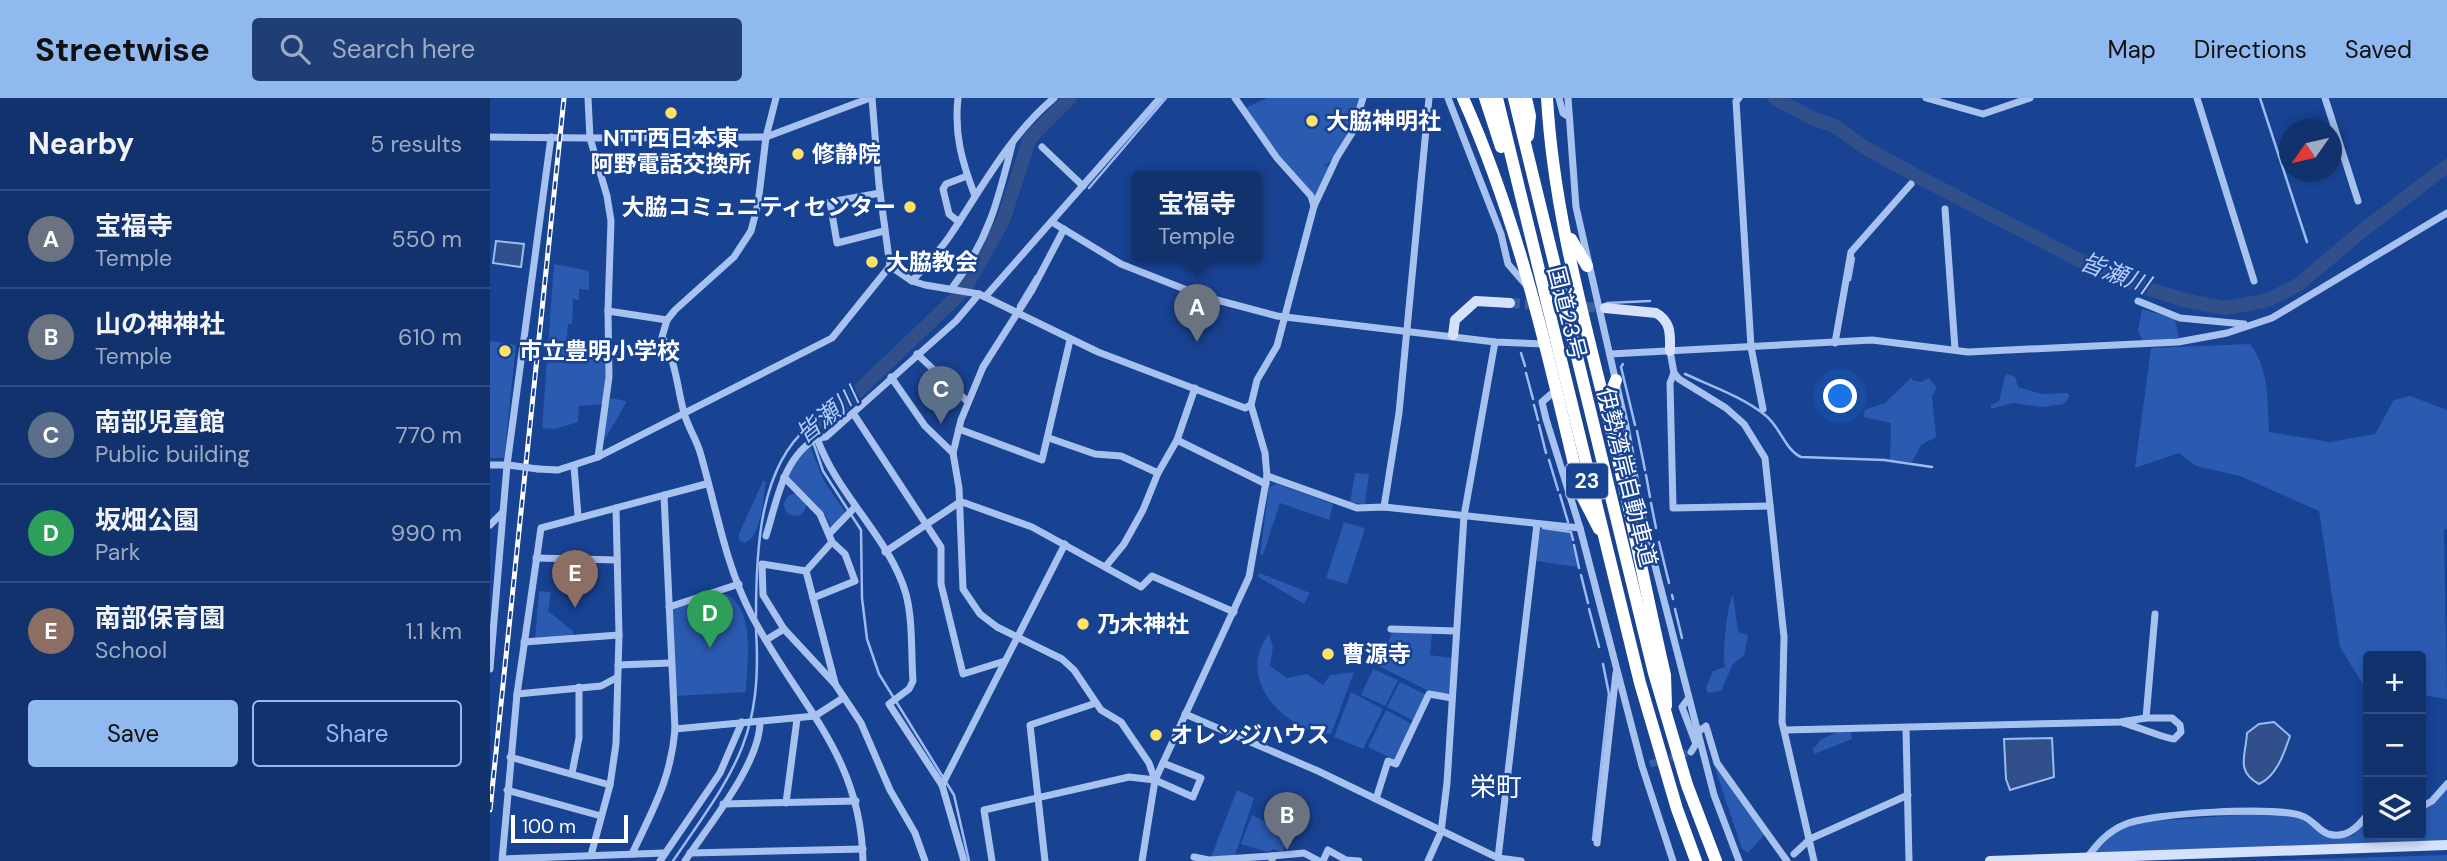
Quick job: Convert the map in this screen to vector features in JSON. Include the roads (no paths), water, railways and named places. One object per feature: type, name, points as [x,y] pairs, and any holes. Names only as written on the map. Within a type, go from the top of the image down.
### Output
[{"type":"highway","points":[[1488,98],[1523,213]]},
{"type":"highway","name":"国道23号","points":[[1488,98],[1645,715],[1695,861]]},
{"type":"highway","name":"伊勢湾岸自動車道","points":[[1497,98],[1640,683],[1695,861]]},
{"type":"highway","name":"伊勢湾岸自動車道","points":[[1514,98],[1657,685],[1687,785],[1716,861]]},
{"type":"highway","points":[[1525,98],[1530,116],[1527,147]]},
{"type":"highway","name":"国道23号","points":[[1525,98],[1544,211],[1606,471],[1666,710],[1716,861]]},
{"type":"highway","name":"23","points":[[1547,98],[1552,163],[1574,283],[1605,406],[1665,675],[1666,710]]},
{"type":"highway","name":"23","points":[[1463,99],[1487,150],[1514,226],[1581,495],[1599,529]]},
{"type":"highway","points":[[1561,213],[1575,248],[1587,266]]},
{"type":"highway","points":[[1605,406],[1616,380]]},
{"type":"street","points":[[589,98],[590,138],[605,188],[611,221],[609,377],[598,457]]},
{"type":"street","points":[[776,98],[766,137],[758,204],[751,231],[734,257],[667,320],[662,337],[672,353],[685,415],[700,453],[706,484],[750,613],[838,752],[856,801],[863,861]]},
{"type":"street","points":[[490,137],[766,137],[857,100],[871,98],[890,266],[912,281],[982,296],[1070,340],[1245,408],[1251,405]]},
{"type":"street","points":[[958,98],[955,125],[960,158],[975,196]]},
{"type":"street","points":[[912,281],[959,222],[1035,114],[1054,98]]},
{"type":"street","points":[[766,536],[784,477],[800,448],[817,438],[826,437],[982,296],[1052,222],[1160,98]]},
{"type":"street","points":[[1235,98],[1277,158],[1311,196],[1314,206]]},
{"type":"street","points":[[1142,861],[1155,780],[1249,577],[1266,480],[1265,453],[1251,405],[1258,380],[1277,346],[1314,206],[1336,157],[1352,133],[1363,98]]},
{"type":"street","points":[[1384,507],[1399,413],[1429,98]]},
{"type":"street","points":[[1448,98],[1501,233],[1508,264],[1532,292]]},
{"type":"street","points":[[1559,98],[1563,113],[1569,117]]},
{"type":"street","points":[[1568,98],[1576,207],[1587,266],[1616,380],[1641,511],[1714,795],[1739,861]]},
{"type":"street","points":[[1739,98],[1736,101],[1751,348],[1763,409]]},
{"type":"street","points":[[1926,98],[1983,114],[2030,98]]},
{"type":"street","points":[[2197,98],[2254,281]]},
{"type":"street","points":[[2325,98],[2358,201]]},
{"type":"street","points":[[490,669],[508,465],[551,137]]},
{"type":"street","points":[[952,288],[992,223],[1012,144]]},
{"type":"street","points":[[1042,146],[1083,186]]},
{"type":"street","points":[[959,222],[949,214],[943,189],[946,184],[967,176]]},
{"type":"street","points":[[1835,343],[1851,251],[1911,184]]},
{"type":"street","points":[[880,193],[830,202],[837,243],[884,231]]},
{"type":"street","points":[[1945,209],[1955,349]]},
{"type":"street","points":[[1610,354],[1872,340],[1968,352],[2147,346],[2227,333],[2288,311],[2447,213]]},
{"type":"street","points":[[1052,222],[1121,264],[1202,296],[1284,317],[1495,342],[1545,344]]},
{"type":"street","points":[[1064,229],[983,367],[959,429],[953,453],[960,502],[963,589],[980,614],[1017,638],[1062,659],[1074,670],[1101,710],[1121,722],[1149,763],[1155,780]]},
{"type":"street","points":[[490,466],[508,465],[538,469],[573,466],[598,457],[685,415],[689,409],[832,338],[890,266]]},
{"type":"street","points":[[1453,335],[1455,320],[1461,311],[1476,301],[1510,303]]},
{"type":"street","points":[[2138,301],[2180,318],[2248,325]]},
{"type":"street","points":[[1605,308],[1657,313],[1663,316],[1669,326],[1674,373],[1670,383],[1673,508],[1770,506]]},
{"type":"street","points":[[608,311],[667,320]]},
{"type":"street","points":[[959,429],[1042,460],[1070,340]]},
{"type":"street","points":[[1428,861],[1441,832],[1464,516],[1495,342]]},
{"type":"street","points":[[917,354],[968,402]]},
{"type":"street","points":[[1674,373],[1679,379],[1727,408],[1754,437],[1765,458],[1784,637],[1781,707],[1812,839],[1814,861]]},
{"type":"street","points":[[891,377],[925,426],[953,453]]},
{"type":"street","points":[[1106,566],[1124,544],[1143,510],[1158,473],[1177,440],[1195,388]]},
{"type":"street","points":[[1556,390],[1542,402],[1673,861]]},
{"type":"street","points":[[852,412],[941,547],[941,584],[963,674],[1005,661]]},
{"type":"street","points":[[817,438],[827,466],[852,511],[885,552],[906,594],[913,681],[909,689],[889,704],[944,781],[964,861]]},
{"type":"street","points":[[1049,438],[1095,454],[1121,456],[1158,473]]},
{"type":"street","points":[[1177,440],[1266,480],[1357,508],[1384,507],[1580,528]]},
{"type":"street","points":[[573,466],[578,516]]},
{"type":"street","points":[[784,477],[820,514],[831,538],[845,554],[855,581],[813,598]]},
{"type":"street","points":[[664,853],[502,860],[517,694],[541,528],[706,484]]},
{"type":"street","points":[[632,854],[669,776],[675,729],[664,495]]},
{"type":"street","points":[[885,552],[960,502]]},
{"type":"street","points":[[960,502],[1032,527],[1141,587],[1152,576],[1234,612]]},
{"type":"street","points":[[591,855],[610,785],[616,744],[619,635],[615,508]]},
{"type":"street","points":[[806,571],[852,511]]},
{"type":"street","points":[[490,525],[503,513]]},
{"type":"street","points":[[1497,858],[1537,524]]},
{"type":"street","points":[[944,781],[1065,544]]},
{"type":"street","points":[[536,558],[617,560]]},
{"type":"street","points":[[806,571],[762,564],[763,596],[784,629],[835,684]]},
{"type":"street","points":[[806,571],[835,684],[861,723],[890,790],[915,834],[925,861]]},
{"type":"street","points":[[669,607],[739,584]]},
{"type":"street","points":[[2146,718],[2155,614]]},
{"type":"street","points":[[766,640],[784,629]]},
{"type":"street","points":[[1391,629],[1456,631]]},
{"type":"street","points":[[524,642],[619,635]]},
{"type":"street","points":[[618,665],[670,663]]},
{"type":"street","points":[[1597,843],[1617,669]]},
{"type":"street","points":[[517,694],[601,686],[616,678]]},
{"type":"street","points":[[572,773],[579,738],[579,687]]},
{"type":"street","points":[[1376,799],[1388,761],[1396,764],[1429,694],[1452,698]]},
{"type":"street","points":[[675,729],[815,716],[843,698]]},
{"type":"street","points":[[1688,699],[1682,707],[1696,744],[1691,752]]},
{"type":"street","points":[[1045,861],[1030,725],[1096,703]]},
{"type":"street","points":[[1185,714],[1376,799],[1497,858],[1521,861]]},
{"type":"street","points":[[1785,730],[1906,729],[2172,718],[2180,725],[2181,732],[2174,739],[2166,739],[2154,731],[2120,722]]},
{"type":"street","points":[[786,803],[797,719]]},
{"type":"street","points":[[660,861],[720,773],[742,722]]},
{"type":"street","points":[[685,861],[743,771],[760,733],[760,722]]},
{"type":"street","points":[[1698,732],[1706,726],[1717,763],[1787,861]]},
{"type":"street","points":[[1906,729],[1909,861]]},
{"type":"street","points":[[510,757],[610,785]]},
{"type":"street","points":[[992,861],[984,810],[1129,777],[1155,780],[1193,797],[1200,778],[1163,763]]},
{"type":"street","points":[[2426,804],[2447,784]]},
{"type":"street","points":[[507,790],[601,816]]},
{"type":"street","points":[[1794,854],[1812,839],[1908,795]]},
{"type":"street","points":[[723,804],[856,801]]},
{"type":"street","points":[[2086,859],[2108,834],[2140,820],[2270,810],[2303,816],[2328,834],[2354,831],[2363,820]]},
{"type":"street","points":[[1990,861],[2447,845]]},
{"type":"street","points":[[690,853],[863,849]]},
{"type":"street","points":[[1194,857],[1209,860],[1272,859],[1304,853],[1322,861],[1328,850],[1346,860],[1359,861]]},
{"type":"waterway","name":"皆瀬川","points":[[808,427],[835,413],[964,290],[1003,221],[1030,138],[1070,98]]},
{"type":"waterway","points":[[1089,188],[1166,98]]},
{"type":"waterway","name":"皆瀬川","points":[[1774,98],[1814,119],[1835,126],[1864,147],[1924,180],[2081,261],[2131,283],[2187,301],[2226,308],[2268,300],[2298,285],[2362,231],[2447,166]]},
{"type":"waterway","points":[[2260,98],[2307,242]]},
{"type":"waterway","points":[[1850,280],[1854,258]]},
{"type":"waterway","points":[[1018,306],[1036,276]]},
{"type":"waterway","points":[[1607,303],[1650,301]]},
{"type":"waterway","points":[[1521,353],[1525,366]]},
{"type":"waterway","points":[[1623,364],[1621,367],[1635,425]]},
{"type":"waterway","points":[[1526,373],[1533,399]]},
{"type":"waterway","points":[[1685,374],[1756,409],[1770,420],[1795,454],[1801,457],[1884,460],[1932,467]]},
{"type":"waterway","points":[[1534,405],[1538,420]]},
{"type":"waterway","points":[[1539,425],[1546,453]]},
{"type":"waterway","points":[[756,616],[759,541],[770,489],[791,445],[808,427],[823,471],[861,530],[862,598],[867,639],[879,674],[954,795],[969,861]]},
{"type":"waterway","points":[[1637,431],[1645,470]]},
{"type":"waterway","points":[[1549,460],[1558,490]]},
{"type":"waterway","points":[[1646,475],[1650,497]]},
{"type":"waterway","points":[[1560,495],[1568,522]]},
{"type":"waterway","points":[[1651,503],[1656,528]]},
{"type":"waterway","points":[[1543,528],[1571,532],[1573,540]]},
{"type":"waterway","points":[[1659,542],[1669,583]]},
{"type":"waterway","points":[[1574,545],[1579,568]]},
{"type":"waterway","points":[[1581,575],[1588,603]]},
{"type":"waterway","points":[[1672,595],[1673,599]]},
{"type":"waterway","points":[[1589,609],[1599,647]]},
{"type":"waterway","points":[[1675,609],[1682,638]]},
{"type":"waterway","name":"皆瀬川","points":[[673,861],[712,804],[739,754],[754,700],[756,630]]},
{"type":"waterway","points":[[1593,840],[1609,694],[1603,664]]},
{"type":"tunnel","points":[[1510,303],[1605,308]]},
{"type":"tunnel","points":[[1650,764],[1691,752]]},
{"type":"railway","points":[[490,810],[564,98]]},
{"type":"place","name":"NTT西日本東 阿野電話交換所","points":[[671,113]]},
{"type":"place","name":"大脇神明社","points":[[1312,121]]},
{"type":"place","name":"修静院","points":[[798,154]]},
{"type":"place","name":"大脇コミュニティセンター","points":[[910,207]]},
{"type":"place","name":"大脇教会","points":[[872,262]]},
{"type":"place","name":"宝福寺","points":[[1197,342]]},
{"type":"place","name":"市立豊明小学校","points":[[505,351]]},
{"type":"place","name":"南部児童館","points":[[941,424]]},
{"type":"place","name":"南部保育園","points":[[575,608]]},
{"type":"place","name":"乃木神社","points":[[1083,624]]},
{"type":"place","name":"坂畑公園","points":[[710,648]]},
{"type":"place","name":"曹源寺","points":[[1328,654]]},
{"type":"place","name":"オレンジハウス","points":[[1156,735]]},
{"type":"place","name":"山の神神社","points":[[1287,850]]},
{"type":"district","name":"栄町","points":[[1496,787]]}]
